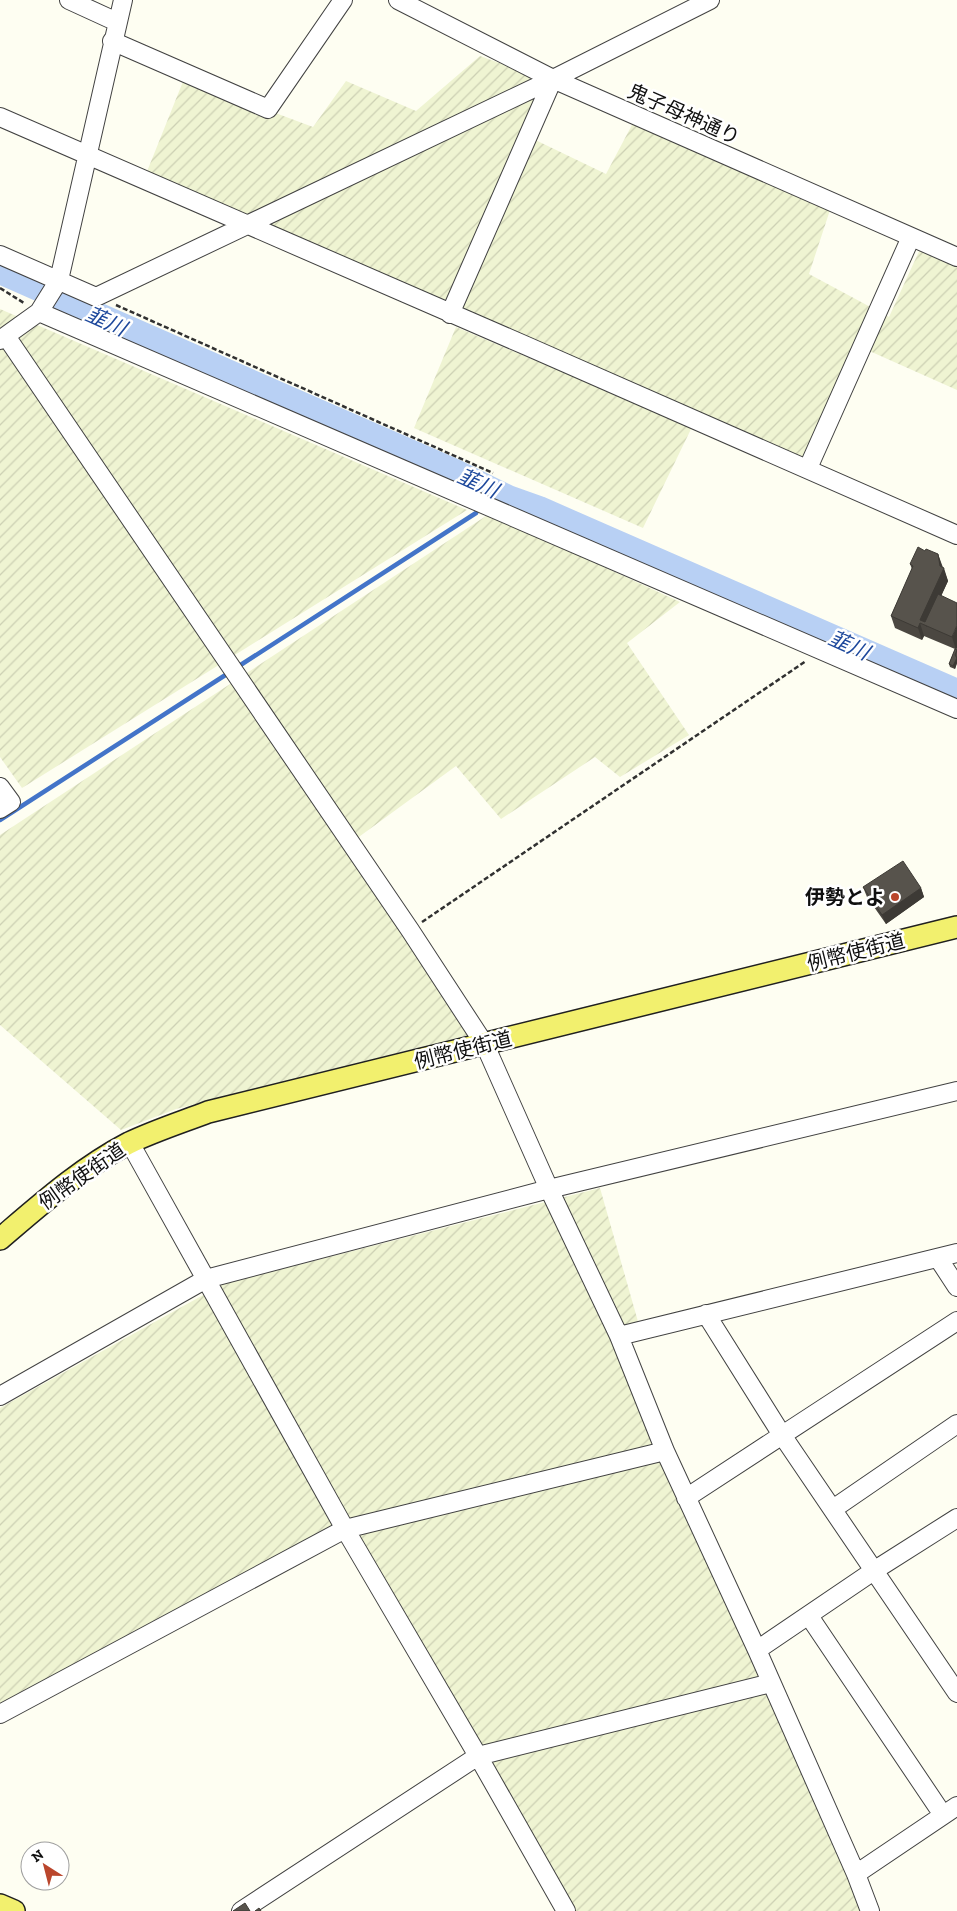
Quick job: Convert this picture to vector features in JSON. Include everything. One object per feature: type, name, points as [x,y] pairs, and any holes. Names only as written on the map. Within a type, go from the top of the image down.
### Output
[{"type":"main road","name":"例幣使街道","points":[[0,1239],[94,1163],[130,1143],[208,1112],[957,927]]},
{"type":"main road","points":[[0,1905],[14,1911]]},
{"type":"street","points":[[69,0],[117,22]]},
{"type":"street","points":[[123,0],[57,283],[40,310],[3,338],[410,930],[485,1045],[549,1190],[619,1336],[665,1451],[757,1650],[856,1874],[870,1911]]},
{"type":"street","points":[[112,41],[268,109],[343,0]]},
{"type":"street","name":"鬼子母神通り","points":[[398,0],[553,79],[957,257]]},
{"type":"street","points":[[0,254],[57,283],[96,297],[553,79],[710,0]]},
{"type":"street","points":[[450,314],[553,79]]},
{"type":"street","points":[[0,117],[246,226],[808,468],[957,535]]},
{"type":"street","points":[[808,468],[911,237]]},
{"type":"street","points":[[40,310],[957,709]]},
{"type":"street","points":[[0,786],[10,802],[0,809]]},
{"type":"street","points":[[0,1396],[206,1279],[549,1190],[957,1091]]},
{"type":"street","points":[[130,1143],[345,1529],[566,1911]]},
{"type":"street","points":[[619,1336],[957,1253]]},
{"type":"street","points":[[938,1258],[957,1286]]},
{"type":"street","points":[[706,1314],[782,1435],[957,1693]]},
{"type":"street","points":[[686,1498],[957,1321]]},
{"type":"street","points":[[833,1509],[957,1424]]},
{"type":"street","points":[[0,1714],[345,1529],[665,1451]]},
{"type":"street","points":[[757,1650],[874,1570],[954,1526]]},
{"type":"street","points":[[809,1616],[950,1810],[856,1874]]},
{"type":"street","points":[[241,1911],[478,1756],[770,1683]]},
{"type":"path","points":[[0,288],[40,310]]},
{"type":"path","points":[[96,297],[493,473]]},
{"type":"path","points":[[410,930],[821,650]]},
{"type":"green space","points":[[480,56],[542,78],[525,135],[606,174],[633,123],[830,210],[809,274],[889,317],[921,247],[957,264],[957,390],[856,345],[807,465],[146,174],[184,79],[313,127],[346,81],[416,111]]},
{"type":"green space","points":[[0,309],[467,510],[22,788],[0,757]]},
{"type":"green space","points":[[456,327],[692,427],[643,528],[414,428]]},
{"type":"green space","points":[[489,514],[680,602],[627,643],[689,735],[620,777],[595,757],[501,819],[456,766],[356,839],[469,1035],[176,1109],[121,1130],[0,1025],[0,835]]},
{"type":"green space","points":[[600,1188],[639,1325],[611,1335],[862,1911],[573,1911],[339,1527],[0,1704],[0,1408],[223,1284]]},
{"type":"building","points":[[918,547],[938,554],[940,566],[944,568],[920,620],[925,622],[938,594],[957,603],[957,625],[952,637],[920,623],[918,628],[891,616],[913,566],[910,564]]},
{"type":"building","points":[[955,649],[957,650],[955,655],[957,658],[953,666],[949,664]]},
{"type":"building","points":[[903,861],[921,888],[882,915],[863,887]]},
{"type":"building","points":[[245,1903],[250,1911],[233,1911]]},
{"type":"waterway","name":"韮川","points":[[0,271],[50,293],[70,306],[90,312],[455,472],[508,498],[539,509],[957,692]]},
{"type":"waterway","points":[[487,499],[494,491]]},
{"type":"waterway","points":[[239,666],[476,513]]},
{"type":"waterway","points":[[0,820],[227,674]]},
{"type":"place","name":"伊勢とよ","points":[[895,897]]}]
